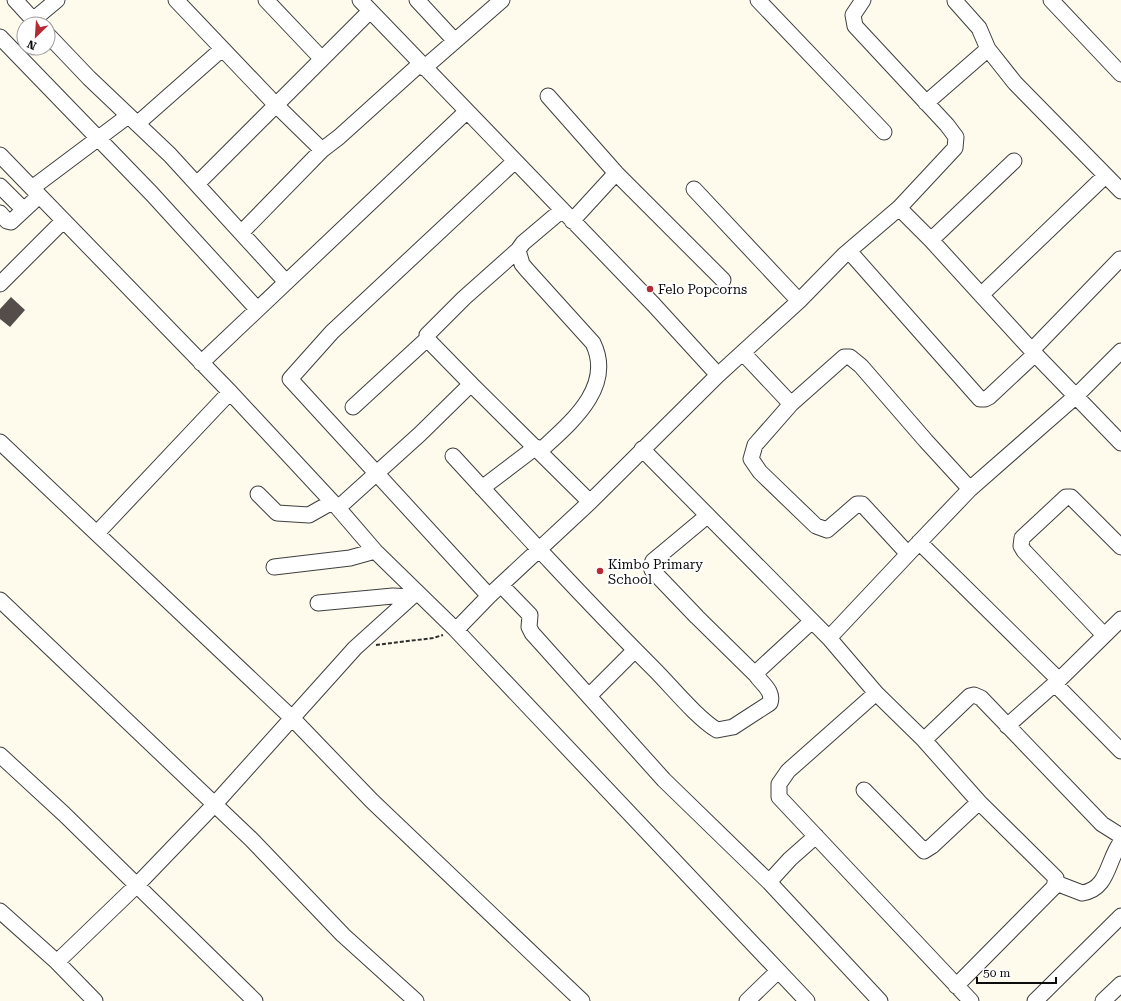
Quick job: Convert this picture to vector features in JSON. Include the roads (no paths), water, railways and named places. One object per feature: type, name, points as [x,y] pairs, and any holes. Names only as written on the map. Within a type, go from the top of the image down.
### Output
[{"type":"street","points":[[14,0],[29,16]]},
{"type":"street","points":[[41,16],[57,0]]},
{"type":"street","points":[[176,0],[222,49],[322,150]]},
{"type":"street","points":[[266,0],[321,58]]},
{"type":"street","points":[[360,0],[466,112],[567,215],[718,375]]},
{"type":"street","points":[[417,0],[455,41]]},
{"type":"street","points":[[241,233],[322,150],[422,66],[455,41],[502,0]]},
{"type":"street","points":[[758,0],[884,132]]},
{"type":"street","points":[[456,630],[538,549],[590,502],[718,375],[799,301],[849,251],[899,208],[955,148],[956,137],[854,26],[853,15],[863,0]]},
{"type":"street","points":[[1051,0],[1121,74]]},
{"type":"street","points":[[955,1],[979,28],[988,49],[1015,83],[1105,176],[1119,186]]},
{"type":"street","points":[[197,184],[321,58],[370,11]]},
{"type":"street","points":[[0,37],[152,194],[257,309]]},
{"type":"street","points":[[56,43],[197,184],[286,282]]},
{"type":"street","points":[[0,214],[9,222],[24,210],[35,192],[97,138],[133,120],[222,49]]},
{"type":"street","points":[[926,103],[988,49]]},
{"type":"street","points":[[548,96],[616,173],[724,280]]},
{"type":"street","points":[[201,363],[466,112]]},
{"type":"street","points":[[490,596],[290,381],[290,376],[332,332],[515,161]]},
{"type":"street","points":[[932,240],[1014,161]]},
{"type":"street","points":[[3,163],[35,192],[230,392],[335,505],[414,595],[456,630],[807,1001]]},
{"type":"street","points":[[353,407],[427,339],[427,335],[464,298],[518,250],[523,243],[567,215],[616,173]]},
{"type":"street","points":[[981,295],[1105,176]]},
{"type":"street","points":[[0,186],[24,210]]},
{"type":"street","points":[[694,189],[799,301]]},
{"type":"street","points":[[899,208],[932,240],[1033,352],[1121,443]]},
{"type":"street","points":[[0,284],[63,221]]},
{"type":"street","points":[[482,488],[538,449],[580,413],[588,401],[598,377],[599,354],[593,343],[522,264],[518,250]]},
{"type":"street","points":[[849,251],[980,399],[985,400],[1121,260]]},
{"type":"street","points":[[427,339],[590,502]]},
{"type":"street","points":[[829,638],[970,489],[1076,396],[1121,351]]},
{"type":"street","points":[[743,353],[791,404]]},
{"type":"street","points":[[908,554],[862,504],[857,504],[832,527],[823,529],[816,526],[760,472],[751,459],[755,445],[791,404],[844,357],[854,359],[970,489]]},
{"type":"street","points":[[258,494],[278,513],[309,515],[335,505],[376,473],[420,434],[471,384]]},
{"type":"street","points":[[98,532],[230,392]]},
{"type":"street","points":[[0,442],[98,532],[293,719],[377,806],[514,938],[582,1001]]},
{"type":"street","points":[[642,449],[829,638],[876,693],[924,740],[979,802],[1056,878],[1054,887],[956,986]]},
{"type":"street","points":[[453,456],[538,549],[635,650],[717,730],[733,727],[770,703],[772,697],[770,692],[756,675],[652,570],[651,566],[653,561],[707,516]]},
{"type":"street","points":[[1104,635],[1024,551],[1021,546],[1022,538],[1066,497],[1071,498],[1121,547]]},
{"type":"street","points":[[919,542],[1057,682],[1121,752]]},
{"type":"street","points":[[274,567],[350,558],[374,551]]},
{"type":"street","points":[[501,585],[530,615],[529,627],[532,633],[664,780],[769,882],[880,1001]]},
{"type":"street","points":[[57,962],[137,885],[214,805],[293,719],[355,648],[414,595]]},
{"type":"street","points":[[318,604],[414,595]]},
{"type":"street","points":[[0,600],[251,839],[343,935],[416,1001]]},
{"type":"street","points":[[1007,726],[1057,682],[1121,619]]},
{"type":"street","points":[[756,675],[760,669],[812,621]]},
{"type":"street","points":[[589,696],[635,650]]},
{"type":"street","points":[[876,693],[788,771],[779,784],[779,797],[971,1001]]},
{"type":"street","points":[[924,740],[970,696],[974,695],[981,698],[1102,824],[1121,836]]},
{"type":"street","points":[[0,755],[64,814],[255,1001]]},
{"type":"street","points":[[864,790],[924,851],[932,846],[979,802]]},
{"type":"street","points":[[769,882],[816,836]]},
{"type":"street","points":[[1056,883],[1082,894],[1095,889],[1109,871],[1116,849],[1121,842]]},
{"type":"street","points":[[0,911],[57,962],[95,1001]]},
{"type":"street","points":[[1034,1001],[1121,916]]},
{"type":"street","points":[[747,1001],[778,971]]},
{"type":"street","points":[[1103,1001],[1121,984]]},
{"type":"place","name":"Felo Popcorns","points":[[650,289]]},
{"type":"place","name":"Kimbo Primary School","points":[[600,571]]}]
